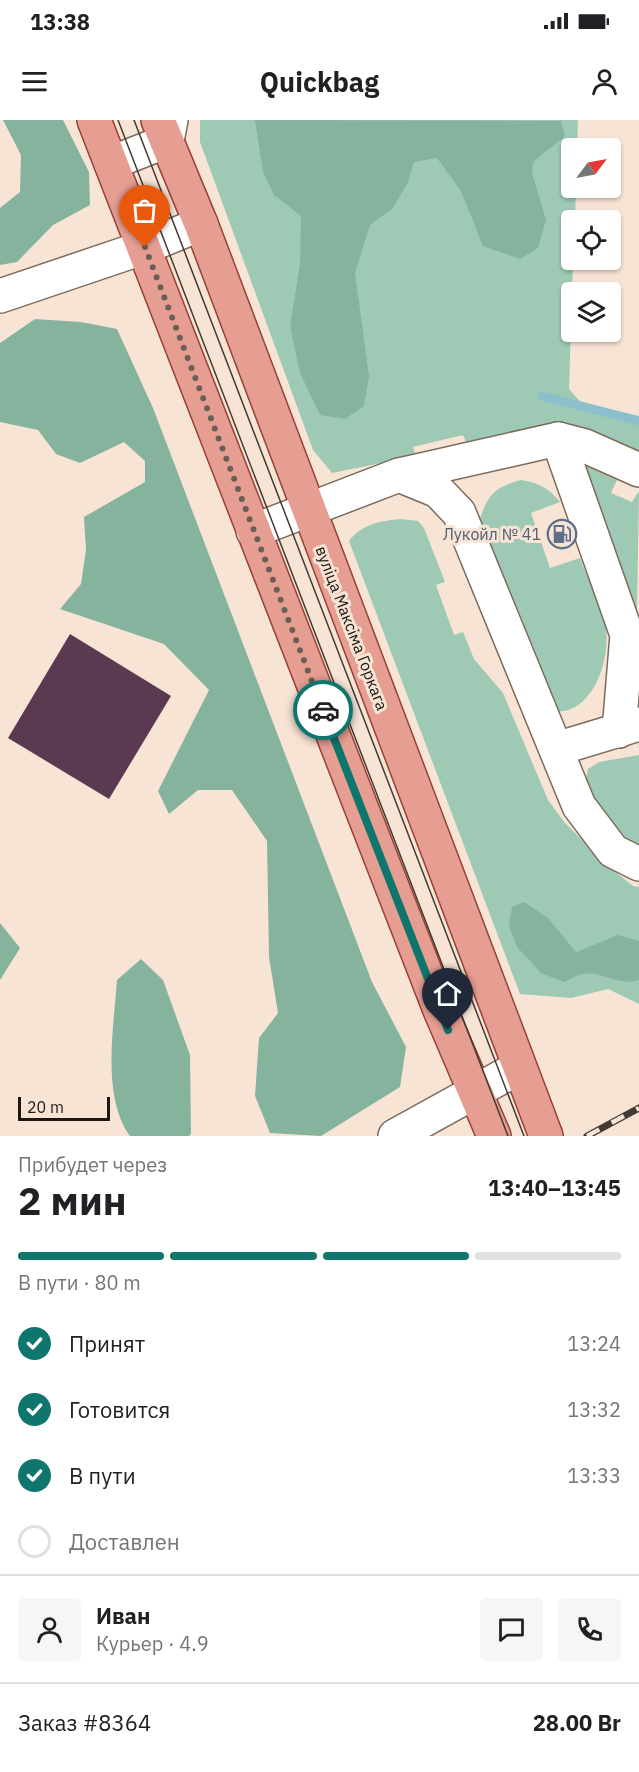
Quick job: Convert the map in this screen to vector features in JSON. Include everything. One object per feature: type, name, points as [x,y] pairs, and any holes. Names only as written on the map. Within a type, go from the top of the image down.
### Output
[{"type":"main road","points":[[94,120],[253,531],[474,1091],[494,1136]]},
{"type":"main road","name":"вуліца Максіма Горкага","points":[[165,127],[518,1068],[546,1136]]},
{"type":"street","points":[[111,163],[165,127]]},
{"type":"street","points":[[0,296],[145,247],[201,224]]},
{"type":"street","points":[[253,531],[307,508],[399,475],[558,439],[585,446],[639,470]]},
{"type":"street","points":[[556,749],[629,728],[627,635],[558,439]]},
{"type":"street","points":[[399,475],[438,491],[459,513],[579,806],[613,852],[639,864]]},
{"type":"street","points":[[395,1136],[518,1068]]},
{"type":"green space","points":[[3,120],[63,120],[89,172],[90,205],[53,225],[17,262],[0,265],[0,208],[20,192],[21,155]]},
{"type":"green space","points":[[200,120],[578,120],[577,138],[561,138],[561,198],[576,198],[575,210],[561,210],[561,270],[573,270],[572,282],[561,282],[561,342],[570,342],[569,389],[584,406],[639,416],[639,458],[605,442],[541,425],[467,444],[463,435],[413,447],[416,456],[332,473],[313,450],[200,142]]},
{"type":"green space","points":[[255,120],[561,121],[565,136],[533,162],[532,173],[546,220],[538,248],[520,259],[483,246],[461,191],[437,158],[414,162],[408,182],[393,208],[370,225],[355,273],[369,376],[364,406],[345,419],[320,415],[300,373],[290,326],[300,264],[301,216],[274,195],[263,172]]},
{"type":"green space","points":[[35,319],[81,322],[117,329],[153,408],[372,982],[406,1047],[400,1087],[321,1136],[270,1133],[255,1096],[259,1038],[278,1013],[269,957],[267,841],[232,790],[198,790],[169,814],[158,791],[209,690],[164,644],[60,609],[81,584],[86,550],[84,517],[145,482],[145,461],[124,442],[80,463],[56,454],[38,430],[0,422],[0,343]]},
{"type":"green space","points":[[581,467],[588,467],[617,480],[611,493],[632,502],[639,491],[637,610],[630,610]]},
{"type":"green space","points":[[521,480],[543,487],[560,502],[531,513],[550,568],[580,558],[605,624],[606,653],[596,684],[587,697],[576,706],[563,711],[548,710],[478,525],[484,507],[492,495],[503,486]]},
{"type":"green space","points":[[401,519],[418,521],[424,528],[445,582],[436,585],[454,635],[463,632],[474,659],[503,693],[548,800],[565,823],[613,870],[633,886],[639,887],[639,1004],[608,989],[571,998],[520,994],[349,541],[354,535],[372,524]]},
{"type":"green space","points":[[639,755],[639,849],[608,828],[585,783],[588,769],[599,762]]},
{"type":"green space","points":[[524,902],[548,918],[576,952],[618,935],[639,941],[639,980],[632,982],[589,973],[564,982],[541,973],[517,947],[509,926],[512,907]]},
{"type":"green space","points":[[0,923],[20,948],[0,980]]},
{"type":"green space","points":[[141,959],[163,980],[190,1055],[191,1134],[189,1136],[130,1136],[121,1120],[115,1101],[112,1081],[112,1039],[117,980]]},
{"type":"building","points":[[70,634],[171,696],[109,799],[8,738]]},
{"type":"waterway","points":[[542,396],[639,421]]},
{"type":"tram line","points":[[118,120],[508,1136]]},
{"type":"tram line","points":[[134,120],[524,1136]]},
{"type":"railway","points":[[587,1136],[639,1108]]},
{"type":"way so far","points":[[145,247],[323,710]]},
{"type":"place","name":"Лукойл № 41","points":[[562,534]]},
{"type":"route","points":[[323,710],[448,1030]]}]
